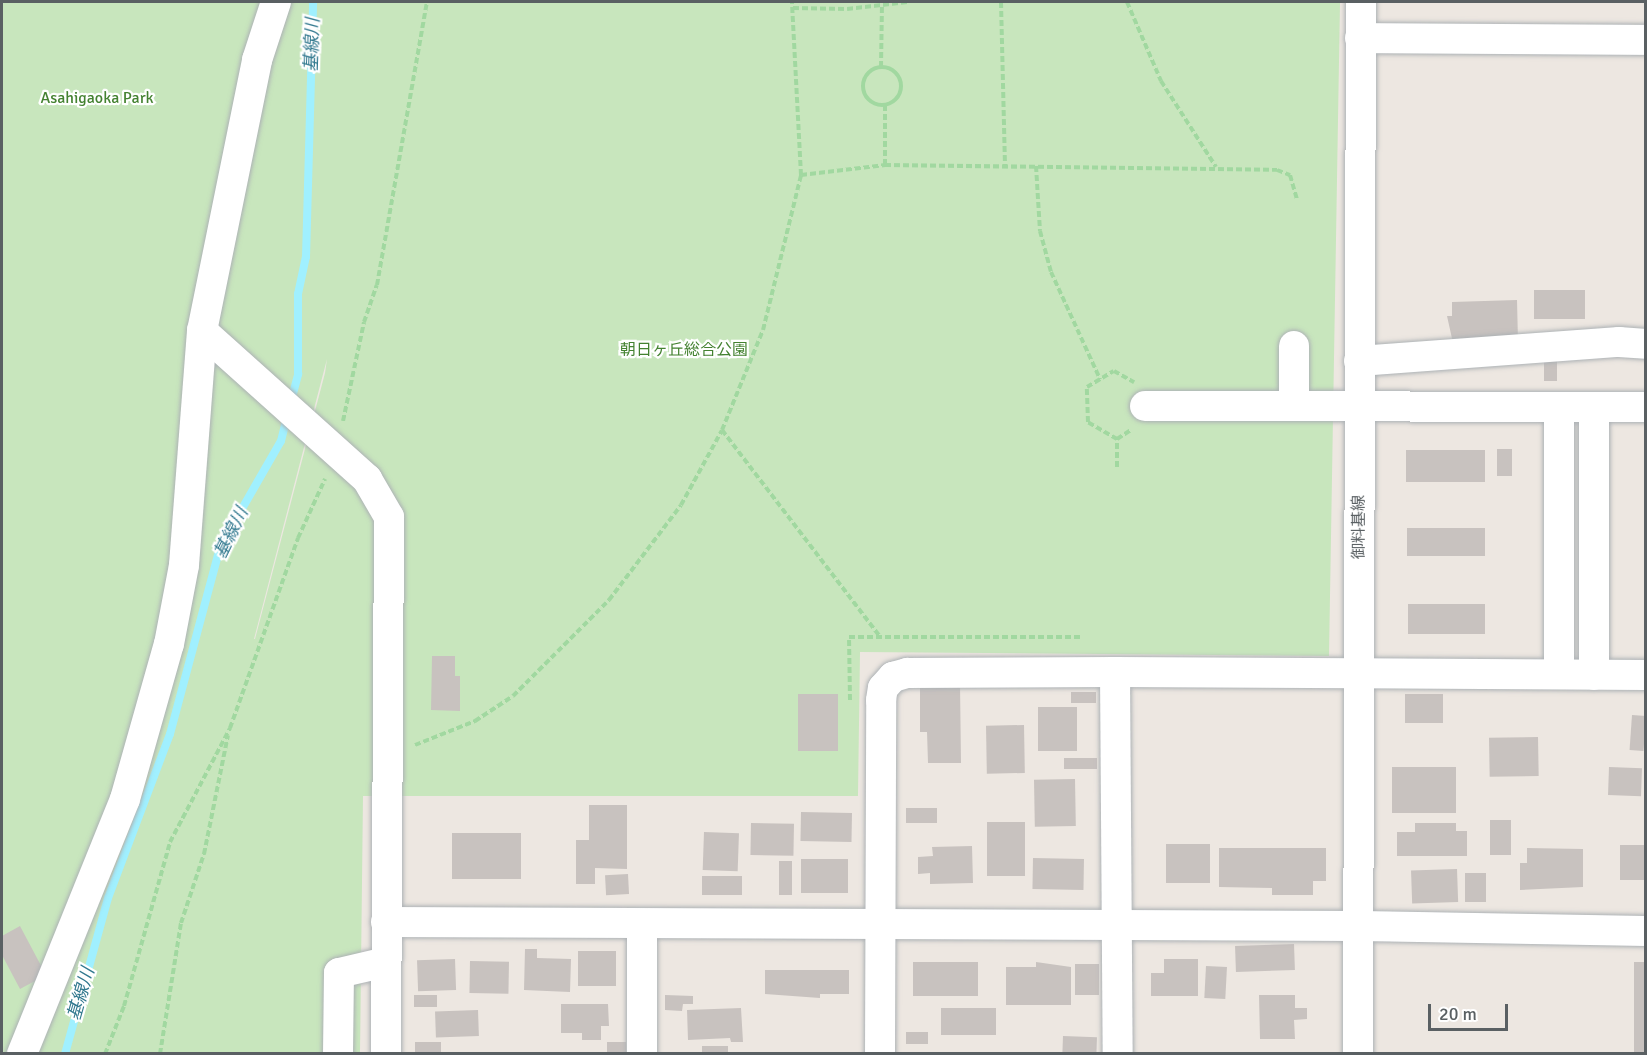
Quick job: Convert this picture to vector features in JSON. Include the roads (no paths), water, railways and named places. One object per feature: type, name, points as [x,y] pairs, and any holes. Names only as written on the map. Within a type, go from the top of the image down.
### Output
[{"type":"street","points":[[22,1053],[125,799],[168,644],[184,565],[202,331],[257,60],[276,2]]},
{"type":"street","name":"御料基線","points":[[1358,1053],[1361,2]]},
{"type":"street","points":[[1360,38],[1646,40]]},
{"type":"street","points":[[202,331],[336,455],[367,479],[389,517],[385,753],[386,1053]]},
{"type":"street","points":[[1359,361],[1619,342],[1646,344]]},
{"type":"street","points":[[1294,346],[1294,405]]},
{"type":"street","points":[[1145,406],[1646,407]]},
{"type":"street","points":[[1559,407],[1559,674]]},
{"type":"street","points":[[1594,407],[1594,675]]},
{"type":"street","points":[[1115,672],[1114,926],[1118,1053]]},
{"type":"street","points":[[880,1053],[881,700],[883,688],[892,677],[908,673],[1115,672],[1646,675]]},
{"type":"street","points":[[386,922],[880,926],[1358,926],[1646,931]]},
{"type":"street","points":[[642,925],[642,1053]]},
{"type":"street","points":[[338,1053],[339,973],[386,962]]},
{"type":"waterway","name":"基線川","points":[[291,401],[298,374],[298,294],[306,257],[313,2]]},
{"type":"waterway","name":"基線川","points":[[65,1054],[108,898],[170,734],[220,547],[281,441],[287,417]]},
{"type":"park label","name":"Asahigaoka Park","points":[[97,98]]},
{"type":"park label","name":"朝日ヶ丘総合公園","points":[[684,350]]}]
